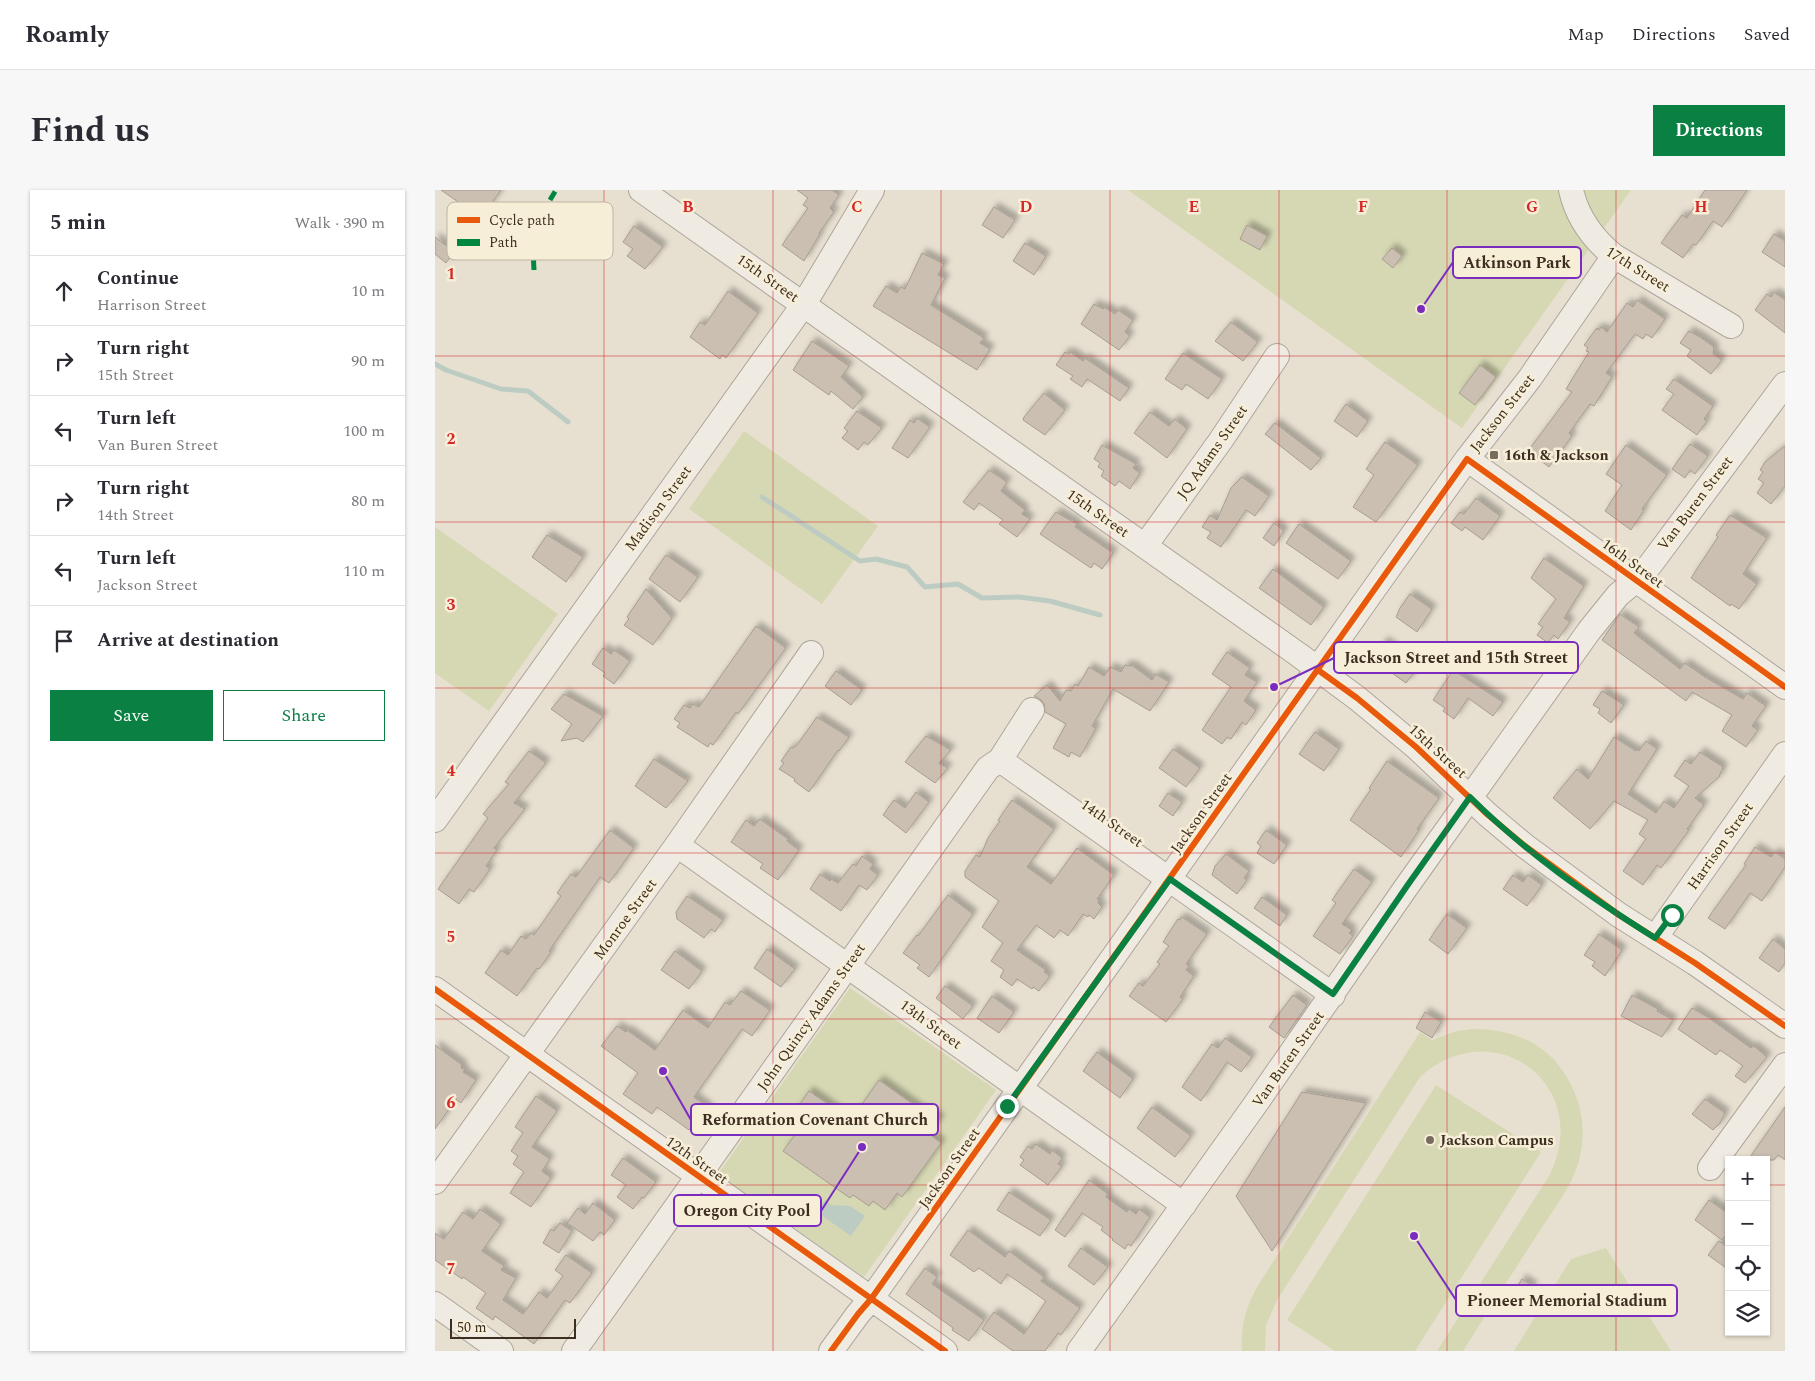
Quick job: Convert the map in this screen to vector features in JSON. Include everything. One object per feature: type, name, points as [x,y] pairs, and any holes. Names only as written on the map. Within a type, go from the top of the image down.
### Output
[{"type":"street","name":"15th Street","points":[[641,190],[1357,698],[1416,746],[1512,836],[1588,894],[1695,962],[1785,1026]]},
{"type":"street","name":"Madison Street","points":[[435,820],[804,304],[872,190]]},
{"type":"street","name":"17th Street","points":[[1571,190],[1587,229],[1599,244],[1614,256],[1731,326]]},
{"type":"street","name":"Jackson Street","points":[[831,1351],[871,1299],[1467,459],[1530,378],[1614,256]]},
{"type":"street","name":"JQ Adams Street","points":[[1145,546],[1221,440],[1277,356]]},
{"type":"street","name":"Van Buren Street","points":[[1079,1351],[1589,630],[1618,594],[1636,580],[1650,564],[1785,384]]},
{"type":"street","name":"16th Street","points":[[1467,459],[1785,687]]},
{"type":"street","name":"Monroe Street","points":[[435,1182],[528,1055],[811,653]]},
{"type":"street","name":"John Quincy Adams Street","points":[[574,1351],[988,768],[999,760],[1032,710]]},
{"type":"street","name":"Harrison Street","points":[[1655,938],[1785,754]]},
{"type":"street","name":"14th Street","points":[[999,760],[1333,994]]},
{"type":"street","name":"13th Street","points":[[677,845],[1184,1205]]},
{"type":"street","name":"12th Street","points":[[435,989],[945,1351]]},
{"type":"street","points":[[1710,1168],[1785,1065]]},
{"type":"street","points":[[435,1304],[501,1351]]},
{"type":"green space","points":[[1128,190],[1631,190],[1462,428]]},
{"type":"green space","points":[[744,431],[878,526],[822,604],[689,509]]},
{"type":"green space","points":[[435,527],[558,614],[489,711],[435,673]]},
{"type":"green space","points":[[850,988],[996,1090],[864,1277],[718,1174]]},
{"type":"green space","points":[[1473,1029],[1498,1031],[1523,1038],[1544,1051],[1554,1060],[1568,1080],[1577,1100],[1583,1133],[1580,1156],[1568,1186],[1463,1351],[1437,1351],[1549,1176],[1560,1143],[1559,1113],[1548,1087],[1529,1068],[1505,1055],[1478,1052],[1449,1058],[1420,1077],[1277,1300],[1266,1325],[1265,1351],[1242,1351],[1242,1334],[1245,1318],[1257,1287],[1420,1032],[1432,1040],[1457,1031]]},
{"type":"green space","points":[[1436,1085],[1541,1152],[1415,1351],[1335,1351],[1287,1320]]},
{"type":"green space","points":[[1606,1248],[1671,1351],[1514,1351],[1571,1259]]},
{"type":"shaded area","points":[[825,1200],[831,1205],[850,1206],[865,1216],[851,1236],[817,1212]]},
{"type":"building","points":[[441,190],[501,190],[492,202],[458,202]]},
{"type":"building","points":[[797,190],[832,190],[839,195],[830,208],[834,212],[819,233],[804,261],[782,245],[808,208],[803,205],[808,198]]},
{"type":"building","points":[[1705,190],[1747,190],[1722,227],[1713,221],[1696,245],[1693,244],[1683,258],[1661,243],[1682,215],[1687,218]]},
{"type":"building","points":[[994,207],[1015,220],[1003,238],[982,225]]},
{"type":"building","points":[[1247,225],[1267,236],[1260,250],[1240,239]]},
{"type":"building","points":[[634,226],[663,247],[645,269],[627,256],[633,249],[623,242]]},
{"type":"building","points":[[1774,234],[1785,241],[1785,267],[1762,252]]},
{"type":"building","points":[[435,237],[447,246],[448,260],[446,263],[435,254]]},
{"type":"building","points":[[1025,243],[1046,256],[1034,275],[1013,261]]},
{"type":"building","points":[[1392,248],[1402,256],[1393,268],[1382,259]]},
{"type":"building","points":[[922,253],[944,264],[938,275],[945,278],[931,305],[984,338],[980,343],[990,349],[977,370],[873,306],[886,286],[897,293],[901,287],[905,289]]},
{"type":"building","points":[[728,291],[758,313],[726,358],[722,355],[720,359],[690,337],[700,322],[705,325]]},
{"type":"building","points":[[1774,292],[1785,300],[1785,333],[1755,310],[1767,294],[1771,297]]},
{"type":"building","points":[[1637,300],[1665,319],[1652,338],[1646,334],[1643,339],[1635,334],[1606,373],[1612,377],[1594,406],[1590,404],[1569,433],[1572,436],[1549,467],[1528,451],[1572,392],[1566,389],[1589,352],[1586,351],[1588,348],[1584,345],[1597,328],[1599,330],[1601,327],[1607,332],[1627,303],[1633,307]]},
{"type":"building","points":[[1094,304],[1103,309],[1104,307],[1115,314],[1118,310],[1133,320],[1125,332],[1130,336],[1119,350],[1081,324]]},
{"type":"building","points":[[1231,322],[1258,342],[1243,361],[1215,341]]},
{"type":"building","points":[[1689,331],[1714,347],[1713,354],[1722,360],[1711,374],[1687,356],[1691,350],[1680,343]]},
{"type":"building","points":[[812,341],[849,366],[841,377],[863,397],[853,409],[831,391],[829,395],[793,370]]},
{"type":"building","points":[[1065,352],[1069,354],[1070,352],[1083,361],[1085,358],[1129,388],[1120,401],[1087,379],[1082,387],[1070,379],[1073,376],[1056,365]]},
{"type":"building","points":[[1183,353],[1222,379],[1208,399],[1186,384],[1182,390],[1165,379]]},
{"type":"building","points":[[1480,365],[1496,377],[1475,405],[1459,393]]},
{"type":"building","points":[[1674,379],[1713,406],[1704,419],[1707,421],[1697,435],[1662,410],[1674,394],[1666,389]]},
{"type":"building","points":[[1044,393],[1065,410],[1045,435],[1023,420]]},
{"type":"building","points":[[1346,404],[1368,421],[1357,437],[1334,421]]},
{"type":"building","points":[[857,411],[882,428],[868,445],[864,442],[858,450],[842,438],[848,431],[844,428]]},
{"type":"building","points":[[1150,412],[1169,426],[1175,419],[1187,429],[1167,458],[1134,433]]},
{"type":"building","points":[[917,418],[930,427],[908,458],[892,448],[910,420],[914,423]]},
{"type":"building","points":[[1275,423],[1321,458],[1311,470],[1265,434]]},
{"type":"building","points":[[1385,442],[1418,465],[1376,522],[1353,507],[1374,475],[1366,469]]},
{"type":"building","points":[[1690,444],[1708,456],[1695,474],[1690,470],[1685,478],[1672,469]]},
{"type":"building","points":[[1102,445],[1136,464],[1133,468],[1140,473],[1130,489],[1119,481],[1115,486],[1101,476],[1104,471],[1098,467],[1100,463],[1094,459]]},
{"type":"building","points":[[1626,445],[1667,475],[1642,509],[1644,510],[1631,530],[1605,511],[1622,485],[1606,474]]},
{"type":"building","points":[[1785,446],[1785,486],[1771,504],[1757,493],[1764,483],[1758,479],[1763,472],[1760,470],[1765,462]]},
{"type":"building","points":[[989,470],[1007,482],[1001,491],[1025,510],[1022,514],[1030,519],[1017,537],[999,524],[1003,520],[979,503],[974,510],[963,502]]},
{"type":"building","points":[[1242,477],[1269,496],[1255,516],[1246,510],[1221,547],[1207,538],[1211,532],[1202,527],[1210,515],[1217,520],[1231,488]]},
{"type":"building","points":[[1476,498],[1500,516],[1483,540],[1465,527],[1462,531],[1451,523],[1460,512],[1464,514]]},
{"type":"building","points":[[1056,512],[1077,524],[1075,527],[1113,553],[1102,569],[1094,563],[1091,568],[1040,534]]},
{"type":"building","points":[[1730,515],[1767,538],[1743,574],[1757,584],[1739,609],[1731,604],[1730,606],[1691,578]]},
{"type":"building","points":[[1274,523],[1284,531],[1274,546],[1263,538]]},
{"type":"building","points":[[1299,524],[1351,561],[1338,579],[1286,543]]},
{"type":"building","points":[[547,535],[583,557],[566,582],[532,557]]},
{"type":"building","points":[[666,555],[698,577],[680,602],[649,579]]},
{"type":"building","points":[[1544,558],[1584,586],[1564,618],[1570,622],[1558,639],[1554,635],[1548,643],[1537,635],[1543,627],[1538,624],[1556,599],[1531,578]]},
{"type":"building","points":[[1273,569],[1324,607],[1311,625],[1259,588]]},
{"type":"building","points":[[646,589],[672,618],[653,645],[624,625],[629,619],[627,617]]},
{"type":"building","points":[[1410,594],[1432,609],[1417,632],[1396,617]]},
{"type":"building","points":[[1620,614],[1639,627],[1634,633],[1680,669],[1685,663],[1743,699],[1747,693],[1766,706],[1752,726],[1758,730],[1746,747],[1722,731],[1732,715],[1692,692],[1686,701],[1602,640]]},
{"type":"building","points":[[756,626],[786,648],[738,714],[736,712],[713,745],[710,743],[708,747],[677,727],[680,723],[674,719],[684,705],[690,708],[693,704],[699,707]]},
{"type":"building","points":[[1384,641],[1419,666],[1406,683],[1372,659]]},
{"type":"building","points":[[603,648],[611,654],[614,650],[630,661],[614,684],[603,676],[605,673],[592,664]]},
{"type":"building","points":[[1227,652],[1250,668],[1245,675],[1257,682],[1244,701],[1256,710],[1246,725],[1242,722],[1231,739],[1227,737],[1222,744],[1202,730],[1231,687],[1212,674]]},
{"type":"building","points":[[1125,665],[1133,666],[1152,680],[1156,674],[1169,682],[1150,711],[1113,689],[1092,726],[1096,728],[1080,757],[1071,752],[1069,757],[1053,748],[1066,724],[1045,712],[1044,703],[1034,696],[1047,685],[1060,701],[1066,690],[1071,691],[1075,684],[1078,686],[1089,667],[1104,676],[1110,667],[1121,672]]},
{"type":"building","points":[[1453,670],[1503,702],[1493,716],[1468,698],[1454,719],[1443,711],[1445,708],[1433,700]]},
{"type":"building","points":[[836,671],[862,690],[851,705],[825,686]]},
{"type":"building","points":[[1602,691],[1624,705],[1611,723],[1598,713],[1600,709],[1593,705]]},
{"type":"building","points":[[564,694],[603,716],[583,742],[577,738],[561,741],[572,724],[551,709]]},
{"type":"building","points":[[817,717],[849,737],[809,792],[794,781],[795,779],[779,769],[784,763],[781,761],[791,747],[793,748],[797,745]]},
{"type":"building","points":[[1315,732],[1339,749],[1324,771],[1299,754]]},
{"type":"building","points":[[926,736],[951,750],[939,763],[948,768],[935,783],[905,762]]},
{"type":"building","points":[[1614,737],[1636,751],[1637,749],[1639,751],[1646,741],[1657,749],[1628,794],[1656,813],[1664,801],[1674,808],[1689,786],[1674,776],[1685,760],[1691,764],[1700,752],[1723,767],[1719,777],[1695,798],[1704,805],[1687,829],[1689,830],[1661,868],[1657,865],[1643,885],[1623,871],[1646,839],[1639,834],[1648,820],[1614,801],[1590,829],[1553,798],[1577,769],[1588,779]]},
{"type":"building","points":[[1173,749],[1200,768],[1186,787],[1159,768]]},
{"type":"building","points":[[529,751],[546,763],[514,803],[525,809],[494,848],[497,850],[486,866],[490,869],[474,892],[469,889],[459,904],[438,889],[488,818],[483,814],[509,784],[505,782]]},
{"type":"building","points":[[654,759],[688,781],[666,808],[635,786]]},
{"type":"building","points":[[1387,761],[1439,798],[1417,829],[1419,830],[1401,857],[1350,820]]},
{"type":"building","points":[[916,792],[929,802],[906,833],[883,815],[894,800],[905,808]]},
{"type":"building","points":[[1168,793],[1182,802],[1173,816],[1159,806]]},
{"type":"building","points":[[1012,800],[1054,829],[1027,867],[1051,884],[1077,848],[1114,875],[1097,899],[1102,907],[1094,919],[1089,915],[1088,917],[1083,914],[1068,936],[1060,930],[1054,938],[1036,925],[1017,950],[1046,970],[1044,972],[1050,976],[1039,991],[1033,987],[1032,989],[1017,979],[1012,986],[1000,977],[1004,970],[991,961],[1003,943],[982,927],[999,901],[965,877],[965,871],[976,855],[980,857],[988,838],[1000,821],[998,820]]},
{"type":"building","points":[[760,819],[788,839],[787,841],[799,850],[778,880],[760,868],[763,864],[731,842],[746,820],[754,826]]},
{"type":"building","points":[[610,830],[634,848],[609,883],[600,877],[549,951],[551,952],[543,964],[539,969],[537,968],[517,996],[485,973],[501,950],[508,955],[521,936],[526,939],[531,933],[534,935],[561,896],[557,893],[571,874],[576,877]]},
{"type":"building","points":[[1266,830],[1287,845],[1274,864],[1257,853],[1261,846],[1257,843]]},
{"type":"building","points":[[1755,847],[1771,857],[1775,852],[1785,859],[1785,867],[1762,901],[1750,893],[1725,929],[1708,918],[1746,865],[1744,864]]},
{"type":"building","points":[[1226,854],[1249,871],[1244,878],[1247,880],[1237,894],[1212,875],[1215,866]]},
{"type":"building","points":[[862,856],[873,864],[870,869],[878,875],[867,890],[859,885],[841,911],[810,889],[820,874],[830,881],[831,879],[838,883],[853,864],[856,866]]},
{"type":"building","points":[[1354,869],[1372,882],[1342,924],[1352,930],[1349,933],[1353,936],[1340,954],[1313,936],[1336,903],[1332,900]]},
{"type":"building","points":[[1513,875],[1523,882],[1528,875],[1542,885],[1527,906],[1503,889]]},
{"type":"building","points":[[948,895],[973,914],[929,977],[917,968],[920,965],[903,953]]},
{"type":"building","points":[[687,896],[723,920],[715,932],[711,929],[704,938],[677,919],[676,912]]},
{"type":"building","points":[[1262,897],[1287,915],[1280,926],[1254,908]]},
{"type":"building","points":[[1447,914],[1467,928],[1448,954],[1429,940]]},
{"type":"building","points":[[1182,917],[1207,934],[1186,964],[1189,966],[1186,970],[1194,976],[1180,997],[1183,999],[1166,1022],[1129,996],[1139,983],[1143,986],[1160,964],[1157,962],[1169,946],[1163,942],[1178,919],[1180,920]]},
{"type":"building","points":[[1599,934],[1622,950],[1605,976],[1592,966],[1595,962],[1584,955]]},
{"type":"building","points":[[1773,939],[1785,949],[1785,963],[1779,972],[1759,958]]},
{"type":"building","points":[[767,949],[795,969],[781,987],[754,968]]},
{"type":"building","points":[[675,951],[702,971],[689,989],[661,970]]},
{"type":"building","points":[[945,986],[973,1006],[963,1019],[936,998]]},
{"type":"building","points":[[741,991],[770,1010],[752,1036],[742,1029],[694,1097],[709,1108],[696,1125],[694,1124],[689,1130],[657,1107],[652,1114],[623,1094],[638,1073],[601,1046],[617,1026],[626,1032],[627,1030],[655,1050],[683,1010],[708,1028],[725,1002],[730,1005]]},
{"type":"building","points":[[1293,995],[1307,1005],[1284,1038],[1269,1027]]},
{"type":"building","points":[[1632,995],[1658,1009],[1657,1011],[1673,1020],[1662,1037],[1621,1016]]},
{"type":"building","points":[[992,996],[1014,1012],[999,1033],[977,1018]]},
{"type":"building","points":[[1692,1008],[1751,1048],[1752,1046],[1755,1047],[1767,1057],[1745,1083],[1735,1076],[1743,1066],[1720,1050],[1716,1055],[1678,1029]]},
{"type":"building","points":[[1425,1012],[1441,1022],[1432,1038],[1416,1028]]},
{"type":"building","points":[[1225,1038],[1252,1057],[1241,1072],[1227,1062],[1201,1101],[1182,1087],[1212,1044],[1218,1048]]},
{"type":"building","points":[[435,1045],[462,1065],[461,1068],[465,1070],[463,1072],[476,1080],[461,1103],[456,1099],[435,1129]]},
{"type":"building","points":[[1097,1052],[1133,1079],[1120,1098],[1083,1071]]},
{"type":"building","points":[[879,1080],[924,1112],[926,1109],[940,1119],[929,1134],[941,1143],[902,1197],[897,1193],[885,1210],[873,1201],[869,1206],[853,1195],[850,1198],[783,1151],[795,1135],[784,1127],[809,1091],[851,1120]]},
{"type":"building","points":[[1302,1092],[1366,1103],[1272,1251],[1236,1196]]},
{"type":"building","points":[[536,1096],[557,1111],[532,1147],[550,1159],[542,1171],[551,1178],[531,1207],[510,1193],[524,1172],[513,1164],[518,1156],[511,1151],[523,1133],[515,1127]]},
{"type":"building","points":[[1705,1099],[1725,1113],[1720,1123],[1713,1130],[1692,1114]]},
{"type":"building","points":[[1152,1107],[1191,1136],[1175,1157],[1137,1128]]},
{"type":"building","points":[[1785,1107],[1785,1160],[1778,1155],[1774,1160],[1770,1160],[1770,1156],[1751,1156]]},
{"type":"building","points":[[1036,1144],[1050,1154],[1052,1150],[1062,1158],[1058,1164],[1062,1166],[1048,1185],[1020,1165],[1024,1160],[1020,1157],[1028,1146],[1032,1149]]},
{"type":"building","points":[[623,1158],[656,1182],[633,1209],[617,1197],[626,1185],[611,1175]]},
{"type":"building","points":[[1089,1180],[1108,1194],[1106,1197],[1127,1212],[1129,1209],[1136,1214],[1139,1209],[1150,1217],[1131,1246],[1128,1244],[1125,1249],[1101,1230],[1103,1227],[1082,1213],[1065,1237],[1055,1230]]},
{"type":"building","points":[[1009,1192],[1051,1220],[1040,1236],[997,1210]]},
{"type":"building","points":[[1709,1200],[1725,1211],[1725,1236],[1722,1240],[1695,1220]]},
{"type":"building","points":[[593,1203],[615,1220],[604,1235],[600,1232],[593,1241],[567,1223],[578,1208],[585,1214]]},
{"type":"building","points":[[480,1209],[501,1224],[482,1251],[504,1266],[501,1270],[516,1278],[503,1300],[523,1314],[539,1292],[547,1298],[563,1276],[555,1270],[566,1255],[592,1273],[570,1303],[565,1300],[534,1344],[495,1316],[493,1320],[476,1308],[486,1293],[435,1260],[435,1233],[444,1239],[463,1212],[473,1219]]},
{"type":"building","points":[[560,1223],[572,1231],[559,1253],[543,1243],[551,1229],[554,1231]]},
{"type":"building","points":[[968,1230],[1005,1257],[1009,1251],[1044,1277],[1041,1281],[1080,1308],[1061,1335],[1058,1333],[1045,1351],[1013,1351],[982,1329],[994,1312],[1024,1334],[1046,1301],[1007,1274],[1001,1284],[979,1268],[974,1272],[950,1255]]},
{"type":"building","points":[[1719,1241],[1725,1245],[1725,1267],[1708,1255]]},
{"type":"building","points":[[1081,1248],[1108,1267],[1094,1285],[1068,1266]]},
{"type":"building","points":[[925,1268],[937,1277],[932,1284],[984,1320],[969,1341],[906,1294]]},
{"type":"building","points":[[1522,1279],[1533,1286],[1517,1312],[1506,1305]]},
{"type":"waterway","points":[[435,364],[446,370],[501,389],[528,391],[568,422]]},
{"type":"waterway","points":[[762,497],[860,561],[876,559],[907,567],[925,587],[958,584],[982,598],[1019,597],[1050,601],[1100,615]]},
{"type":"marked path","points":[[549,202],[556,190]]},
{"type":"marked path","points":[[534,260],[534,270]]},
{"type":"cycle path","points":[[831,1351],[871,1299],[1467,459],[1785,687]]},
{"type":"cycle path","points":[[1318,670],[1357,698],[1416,747],[1488,815],[1525,846],[1619,915],[1695,963],[1785,1026]]},
{"type":"cycle path","points":[[435,989],[945,1351]]},
{"type":"place","name":"Atkinson Park","points":[[1421,309]]},
{"type":"place","name":"16th & Jackson","points":[[1494,455]]},
{"type":"place","name":"Jackson Street and 15th Street","points":[[1274,687]]},
{"type":"place","name":"Reformation Covenant Church","points":[[663,1071]]},
{"type":"place","name":"Jackson Campus","points":[[1430,1140]]},
{"type":"place","name":"Oregon City Pool","points":[[862,1147]]},
{"type":"place","name":"Pioneer Memorial Stadium","points":[[1414,1236]]},
{"type":"route","points":[[1007,1106],[1170,879],[1333,994],[1470,797],[1512,836],[1588,894],[1655,938],[1672,915]]}]
